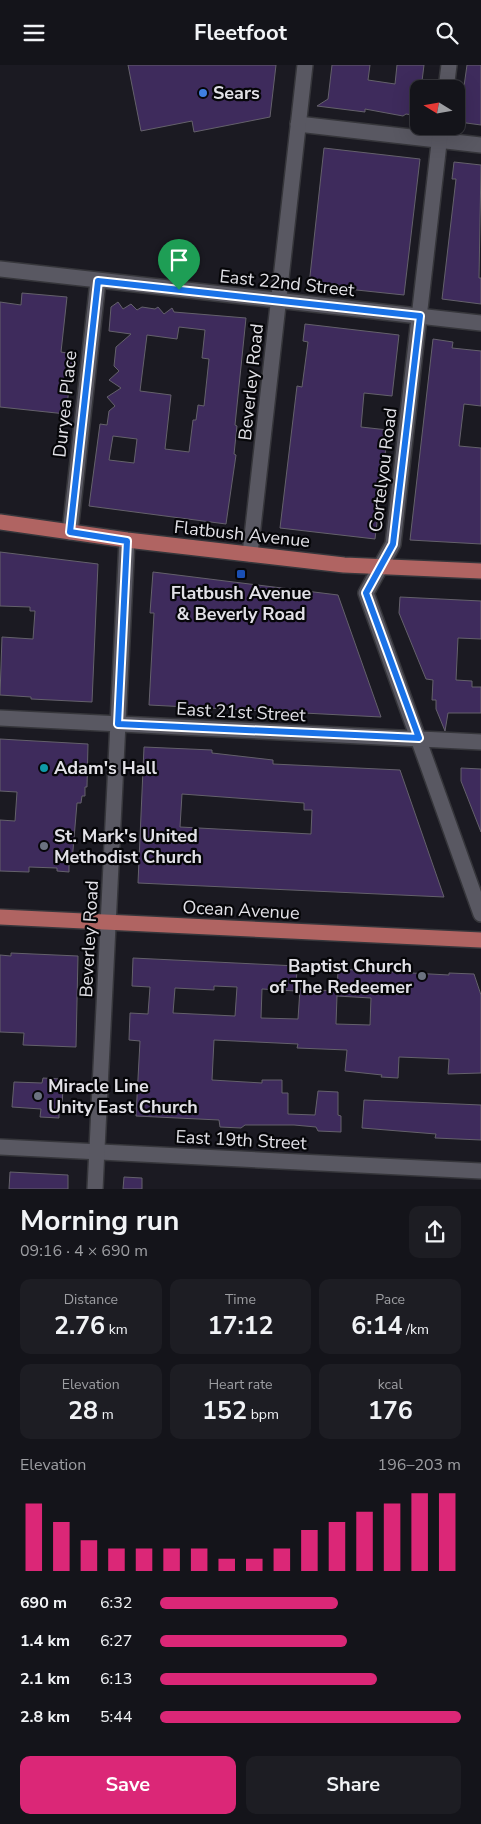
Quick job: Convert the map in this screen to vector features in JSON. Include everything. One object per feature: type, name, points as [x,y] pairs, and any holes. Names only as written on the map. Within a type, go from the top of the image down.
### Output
[{"type":"main road","name":"Flatbush Avenue","points":[[0,522],[127,541],[250,554],[380,567],[481,571]]},
{"type":"main road","name":"Ocean Avenue","points":[[0,917],[481,940]]},
{"type":"street","name":"Beverley Road","points":[[250,554],[305,65]]},
{"type":"street","points":[[447,80],[449,65]]},
{"type":"street","points":[[298,124],[410,131]]},
{"type":"street","name":"Cortelyou Road","points":[[440,135],[393,544],[366,593],[481,914]]},
{"type":"street","points":[[447,135],[481,145]]},
{"type":"street","name":"East 22nd Street","points":[[0,269],[481,323]]},
{"type":"street","name":"Duryea Place","points":[[70,532],[98,281]]},
{"type":"street","name":"Beverley Road","points":[[95,1189],[127,541]]},
{"type":"street","name":"East 21st Street","points":[[0,718],[481,742]]},
{"type":"street","name":"East 19th Street","points":[[0,1147],[481,1171]]},
{"type":"building","name":"Sears","points":[[128,65],[276,65],[270,117],[194,132],[192,121],[141,131]]},
{"type":"building","points":[[332,65],[370,65],[368,80],[395,84],[397,65],[424,65],[422,80],[410,80],[410,115],[403,116],[365,109],[365,112],[317,106],[328,99]]},
{"type":"building","points":[[467,65],[481,65],[481,125],[465,123],[465,80]]},
{"type":"building","points":[[324,148],[420,159],[404,295],[309,285]]},
{"type":"building","points":[[454,162],[481,165],[479,278],[481,278],[481,304],[442,299],[456,179],[452,179]]},
{"type":"building","points":[[22,293],[67,297],[61,352],[73,354],[66,414],[0,407],[0,302],[21,305]]},
{"type":"building","points":[[118,302],[123,309],[131,304],[137,310],[142,307],[155,309],[158,307],[164,314],[172,308],[174,312],[246,318],[235,425],[237,426],[234,454],[236,455],[226,524],[89,506],[100,424],[107,425],[109,411],[115,406],[107,397],[121,388],[109,380],[119,371],[114,366],[116,347],[131,334],[109,331],[111,307]],"holes":[[[179,327],[205,330],[202,358],[209,359],[204,406],[198,405],[196,420],[193,420],[189,452],[165,449],[171,395],[140,391],[147,335],[177,339]],[[113,436],[137,439],[134,463],[109,460]]]},
{"type":"building","points":[[305,324],[399,335],[392,396],[364,393],[361,427],[388,430],[375,539],[280,528],[297,386],[302,387],[308,342],[303,341]]},
{"type":"building","points":[[433,339],[453,342],[452,348],[481,351],[481,406],[464,404],[459,446],[481,448],[481,544],[410,540]]},
{"type":"building","points":[[0,552],[98,564],[92,702],[31,699],[31,697],[0,695],[2,637],[33,639],[35,611],[30,611],[30,607],[0,606]]},
{"type":"building","points":[[153,572],[338,595],[381,717],[149,705],[154,613],[150,613]]},
{"type":"building","points":[[400,597],[481,601],[481,639],[458,638],[456,680],[472,681],[472,687],[481,687],[481,713],[448,713],[445,731],[436,709],[436,700],[432,700],[433,680],[426,679],[399,613]]},
{"type":"building","points":[[0,739],[88,744],[87,787],[85,787],[85,796],[82,796],[81,803],[77,803],[72,862],[69,862],[69,872],[57,871],[57,868],[29,867],[29,872],[0,871],[0,820],[15,821],[17,792],[0,791]]},
{"type":"building","points":[[144,747],[212,750],[212,753],[273,760],[273,764],[400,770],[444,897],[138,883]],"holes":[[[182,794],[304,803],[304,810],[312,810],[311,834],[180,827]]]},
{"type":"building","points":[[461,768],[481,769],[481,832],[461,781]]},
{"type":"building","points":[[11,953],[78,956],[76,1047],[23,1045],[24,1033],[0,1032],[0,955],[11,956]]},
{"type":"building","points":[[133,958],[297,966],[296,991],[262,989],[261,1018],[298,1019],[300,989],[337,991],[337,996],[338,969],[449,975],[449,973],[474,974],[481,995],[481,1073],[448,1074],[449,1059],[399,1057],[398,1078],[381,1077],[382,1075],[345,1071],[347,1050],[297,1048],[298,1044],[214,1040],[212,1080],[262,1083],[262,1080],[282,1080],[282,1093],[288,1093],[288,1114],[315,1115],[318,1091],[338,1092],[338,1115],[341,1116],[341,1132],[318,1131],[316,1127],[294,1125],[245,1125],[241,1128],[220,1127],[219,1120],[136,1116],[140,1041],[129,1040],[130,1013],[148,1014],[150,987],[132,986]],"holes":[[[214,986],[237,987],[235,1016],[173,1013],[175,988],[214,990]],[[337,996],[371,998],[370,1025],[336,1024]]]},
{"type":"building","name":"Miracle Line Unity East Church","points":[[43,1078],[61,1079],[61,1084],[63,1085],[62,1110],[59,1110],[59,1118],[40,1117],[41,1109],[12,1107],[14,1082],[42,1083]]},
{"type":"building","points":[[364,1100],[481,1105],[481,1140],[435,1138],[436,1134],[362,1128]]},
{"type":"building","points":[[10,1172],[68,1175],[68,1189],[9,1189]]},
{"type":"building","points":[[124,1177],[142,1178],[142,1189],[123,1189]]},
{"type":"place","name":"Sears","points":[[203,93]]},
{"type":"place","name":"Flatbush Avenue & Beverly Road","points":[[241,574]]},
{"type":"place","name":"Adam's Hall","points":[[44,768]]},
{"type":"place","name":"St. Mark's United Methodist Church","points":[[44,846]]},
{"type":"place","name":"Baptist Church of The Redeemer","points":[[422,976]]},
{"type":"place","name":"Miracle Line Unity East Church","points":[[38,1096]]},
{"type":"route","points":[[98,281],[179,290],[420,316],[393,544],[366,593],[419,738],[118,724],[127,541],[70,532],[98,281]]}]
